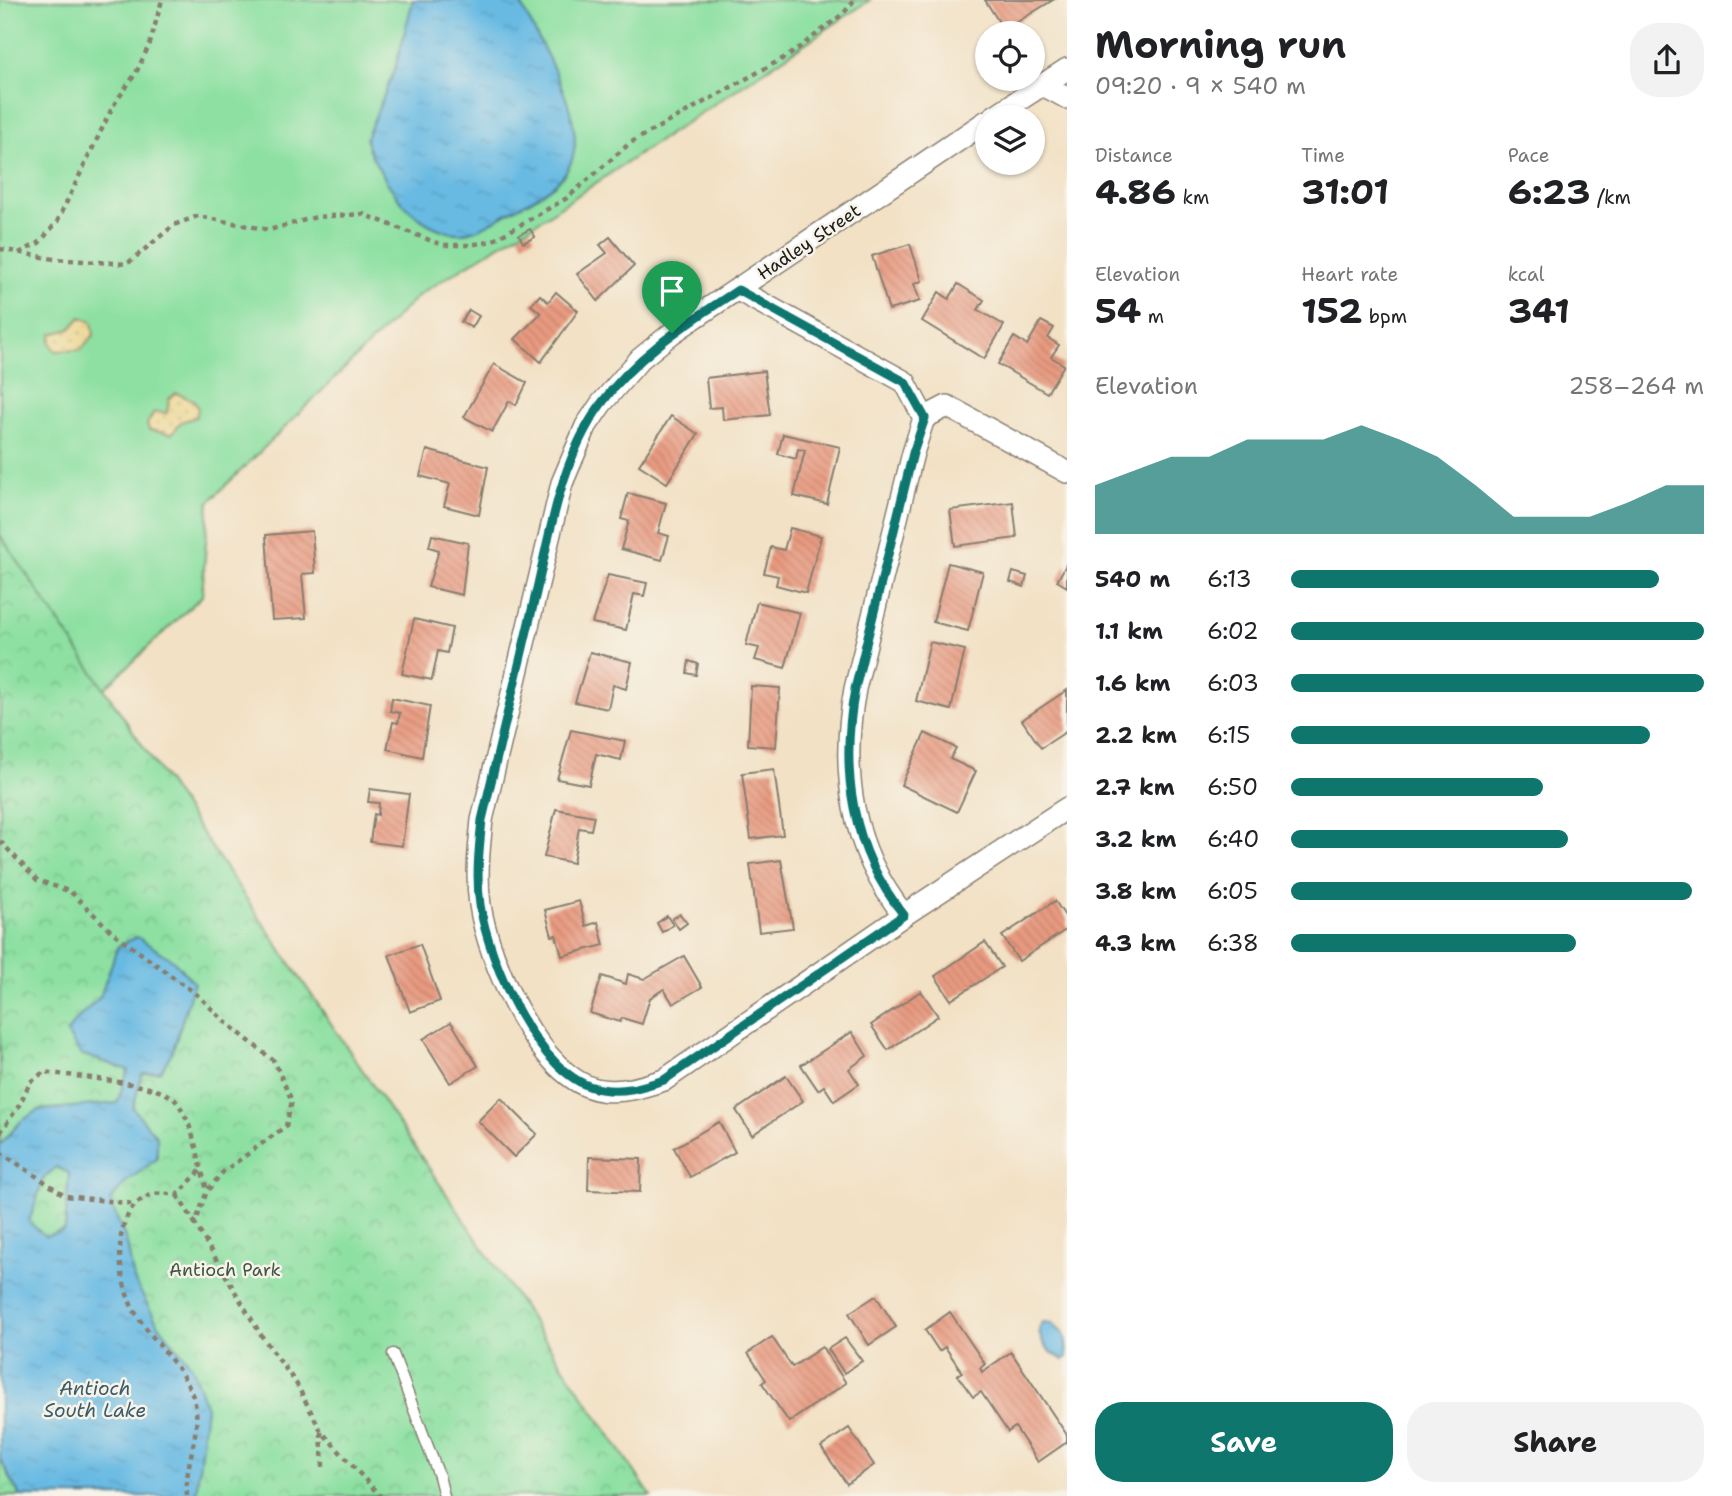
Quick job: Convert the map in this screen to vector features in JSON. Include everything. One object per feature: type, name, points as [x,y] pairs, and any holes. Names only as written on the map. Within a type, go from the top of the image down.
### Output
[{"type":"street","points":[[1045,84],[1067,69]]},
{"type":"street","points":[[1045,86],[1067,98]]},
{"type":"street","points":[[1012,105],[1034,91]]},
{"type":"street","name":"Hadley Street","points":[[904,915],[664,1080],[632,1091],[598,1089],[572,1077],[548,1054],[520,1012],[499,972],[485,933],[479,902],[478,853],[482,820],[562,483],[586,426],[619,381],[640,359],[672,333],[975,129]]},
{"type":"street","points":[[738,290],[905,382],[925,418]]},
{"type":"street","points":[[1067,472],[947,406],[925,418],[913,453],[855,689],[849,719],[847,768],[851,798],[865,850],[884,890],[904,915],[1067,808]]},
{"type":"lane","points":[[393,1354],[444,1496]]},
{"type":"path","points":[[16,253],[27,251],[39,243],[57,222],[113,106],[136,73],[150,43],[162,0]]},
{"type":"path","points":[[0,249],[69,261],[127,264],[174,225],[198,216],[269,230],[316,217],[363,214],[442,244],[470,245],[492,241],[567,198],[630,143],[791,54],[844,13],[855,0]]},
{"type":"path","points":[[0,841],[37,880],[71,892],[113,932],[200,997],[224,1021],[274,1061],[292,1101],[286,1126],[223,1172],[207,1191],[195,1224]]},
{"type":"path","points":[[0,1133],[20,1104],[30,1082],[44,1072],[149,1089],[172,1098],[189,1125],[207,1191]]},
{"type":"path","points":[[0,1152],[44,1184],[66,1196],[120,1203],[134,1204],[153,1194],[177,1195],[201,1170]]},
{"type":"path","points":[[177,1195],[261,1335],[296,1384],[321,1431],[380,1496]]},
{"type":"path","points":[[134,1204],[122,1227],[120,1255],[129,1301],[179,1370],[196,1409],[187,1496]]},
{"type":"path","points":[[321,1431],[323,1467]]},
{"type":"green space","points":[[0,0],[870,0],[539,221],[420,294],[209,502],[202,596],[104,689],[0,535]]},
{"type":"green space","name":"Antioch Park","points":[[0,535],[651,1496],[0,1496]]},
{"type":"sand","points":[[81,317],[92,322],[94,335],[81,350],[55,351],[50,342],[52,334],[70,329]]},
{"type":"sand","points":[[176,393],[195,401],[198,409],[196,417],[181,422],[172,434],[149,430],[147,424],[154,412],[167,413],[169,399]]},
{"type":"water","points":[[413,0],[519,0],[554,70],[574,126],[573,157],[561,178],[531,200],[471,232],[445,231],[419,218],[398,198],[368,148],[366,138],[395,69]]},
{"type":"water","name":"Antioch South Lake","points":[[137,937],[173,960],[194,983],[173,1050],[161,1071],[142,1074],[133,1108],[157,1137],[157,1159],[126,1182],[110,1201],[127,1243],[134,1280],[158,1324],[192,1366],[206,1407],[196,1496],[20,1496],[0,1459],[0,1145],[21,1121],[39,1110],[117,1103],[128,1070],[80,1054],[67,1033],[74,1022],[100,997],[118,946]],"holes":[[[56,1167],[69,1173],[65,1230],[45,1236],[29,1222],[44,1178]]]},
{"type":"water","points":[[1042,1322],[1052,1323],[1065,1335],[1067,1357],[1064,1360],[1053,1354],[1041,1339]]},
{"type":"building","points":[[985,0],[1053,0],[1019,21],[998,21]]},
{"type":"building","points":[[530,229],[535,237],[523,243],[519,235]]},
{"type":"building","points":[[610,237],[634,266],[598,301],[577,274],[607,253],[600,245]]},
{"type":"building","points":[[910,244],[922,281],[914,284],[920,301],[889,310],[872,256]]},
{"type":"building","points":[[958,284],[984,300],[978,310],[1004,325],[984,359],[922,321],[939,292],[949,299]]},
{"type":"building","points":[[556,292],[578,311],[541,362],[515,339],[541,313],[531,305],[540,295],[548,302]]},
{"type":"building","points":[[469,310],[479,316],[472,328],[461,322]]},
{"type":"building","points":[[1041,321],[1054,328],[1048,338],[1059,345],[1051,357],[1064,365],[1047,393],[998,364],[1014,337],[1027,345]]},
{"type":"building","points":[[494,364],[527,383],[516,405],[509,401],[492,432],[464,417]]},
{"type":"building","points":[[764,371],[770,415],[723,420],[722,407],[709,408],[706,378]]},
{"type":"building","points":[[671,416],[698,434],[667,483],[639,465]]},
{"type":"building","points":[[783,434],[840,447],[827,504],[794,496],[805,450],[798,449],[796,459],[778,454]]},
{"type":"building","points":[[427,450],[488,467],[479,515],[444,506],[450,484],[420,476]]},
{"type":"building","points":[[628,493],[666,503],[658,533],[669,536],[662,560],[621,549],[629,521],[621,519]]},
{"type":"building","points":[[1013,502],[1017,538],[955,546],[950,510]]},
{"type":"building","points":[[790,528],[821,536],[806,593],[776,585],[778,576],[764,573],[771,547],[784,550]]},
{"type":"building","points":[[312,531],[315,573],[302,574],[306,618],[272,620],[266,535]]},
{"type":"building","points":[[432,535],[468,543],[462,595],[428,587],[439,550],[429,547]]},
{"type":"building","points":[[948,563],[983,572],[968,631],[933,622]]},
{"type":"building","points":[[1067,563],[1067,587],[1057,581]]},
{"type":"building","points":[[1013,572],[1027,576],[1024,587],[1010,582]]},
{"type":"building","points":[[608,575],[647,583],[644,596],[634,594],[626,630],[592,623]]},
{"type":"building","points":[[757,602],[800,613],[785,668],[755,660],[759,648],[746,645]]},
{"type":"building","points":[[414,619],[452,628],[447,653],[438,651],[432,680],[402,674]]},
{"type":"building","points":[[930,642],[965,650],[951,710],[916,701]]},
{"type":"building","points":[[590,652],[632,662],[626,689],[613,685],[608,709],[575,702]]},
{"type":"building","points":[[689,661],[698,664],[696,675],[687,673]]},
{"type":"building","points":[[751,686],[780,688],[776,747],[748,745]]},
{"type":"building","points":[[1067,690],[1067,731],[1041,748],[1022,720]]},
{"type":"building","points":[[392,698],[430,706],[422,757],[387,749],[393,722],[398,723],[400,713],[390,711]]},
{"type":"building","points":[[571,730],[625,741],[621,760],[596,754],[589,785],[557,779]]},
{"type":"building","points":[[925,733],[956,748],[950,759],[976,771],[957,812],[901,785]]},
{"type":"building","points":[[774,769],[783,835],[751,839],[742,773]]},
{"type":"building","points":[[370,789],[409,794],[402,846],[370,842],[374,814],[378,815],[379,803],[368,802]]},
{"type":"building","points":[[556,809],[594,816],[591,830],[579,828],[573,863],[544,857]]},
{"type":"building","points":[[781,860],[793,928],[759,932],[750,864]]},
{"type":"building","points":[[579,901],[586,926],[598,922],[604,945],[562,956],[556,935],[552,936],[545,910]]},
{"type":"building","points":[[1055,901],[1067,919],[1067,929],[1019,961],[1002,936]]},
{"type":"building","points":[[680,914],[687,923],[679,929],[672,919]]},
{"type":"building","points":[[667,916],[673,925],[662,932],[657,923]]},
{"type":"building","points":[[985,942],[1002,967],[951,1000],[935,976]]},
{"type":"building","points":[[420,944],[440,1001],[410,1012],[389,955]]},
{"type":"building","points":[[684,956],[702,987],[673,1004],[664,989],[650,998],[642,1024],[622,1018],[620,1022],[590,1013],[602,976],[626,984],[628,974],[644,979]]},
{"type":"building","points":[[921,991],[938,1016],[888,1050],[871,1025]]},
{"type":"building","points":[[451,1022],[478,1066],[450,1083],[423,1039]]},
{"type":"building","points":[[852,1032],[867,1056],[849,1069],[859,1084],[834,1101],[824,1086],[818,1090],[801,1065]]},
{"type":"building","points":[[786,1076],[803,1101],[752,1135],[736,1110]]},
{"type":"building","points":[[501,1098],[537,1134],[514,1157],[478,1121]]},
{"type":"building","points":[[719,1122],[735,1152],[690,1177],[674,1148]]},
{"type":"building","points":[[589,1157],[641,1159],[640,1192],[588,1190]]},
{"type":"building","points":[[876,1296],[896,1327],[869,1345],[849,1313]]},
{"type":"building","points":[[950,1312],[985,1364],[980,1368],[982,1372],[1011,1352],[1067,1435],[1067,1442],[1038,1462],[1015,1427],[1008,1432],[981,1392],[973,1397],[957,1375],[962,1372],[945,1347],[939,1351],[925,1330]]},
{"type":"building","points":[[772,1337],[792,1367],[822,1347],[846,1383],[789,1422],[762,1383],[766,1380],[748,1353]]},
{"type":"building","points":[[845,1338],[862,1361],[844,1373],[828,1349]]},
{"type":"building","points":[[849,1428],[874,1465],[847,1484],[821,1447]]},
{"type":"route","points":[[738,290],[905,382],[925,418],[913,453],[849,719],[847,768],[851,798],[865,850],[884,890],[904,915],[664,1080],[632,1091],[598,1089],[572,1077],[548,1054],[520,1012],[499,972],[485,933],[479,902],[478,853],[482,820],[562,483],[586,426],[601,404],[640,359],[672,333],[738,290]]}]
